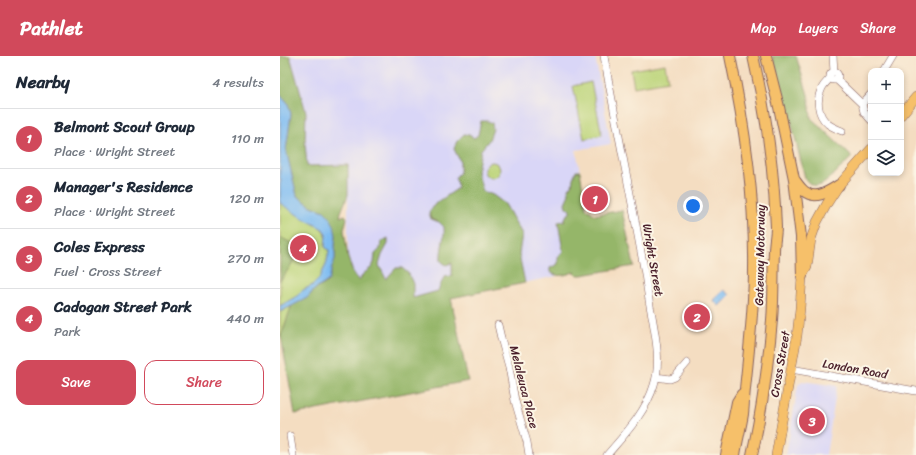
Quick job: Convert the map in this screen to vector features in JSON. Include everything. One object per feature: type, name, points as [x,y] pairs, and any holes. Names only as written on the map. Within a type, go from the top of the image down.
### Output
[{"type":"highway","name":"Gateway Motorway","points":[[730,56],[738,94],[750,174],[754,269],[749,359],[744,391],[743,413],[734,455]]},
{"type":"highway","name":"Gateway Motorway","points":[[752,455],[764,394],[770,343],[776,229],[767,128],[753,56]]},
{"type":"highway","points":[[766,56],[779,107],[794,179],[800,231],[802,276]]},
{"type":"highway","points":[[794,179],[805,192],[812,195],[822,195],[839,185]]},
{"type":"highway","points":[[726,455],[737,402],[744,391]]},
{"type":"main road","points":[[904,111],[916,97]]},
{"type":"main road","name":"Cross Street","points":[[776,455],[800,315],[802,276],[807,267],[809,248],[817,222],[822,212],[839,185],[868,152]]},
{"type":"street","name":"Wright Street","points":[[604,56],[656,335],[657,354],[656,377],[647,402],[624,436],[607,455]]},
{"type":"street","points":[[833,56],[833,76],[820,92],[818,103],[824,120],[842,131]]},
{"type":"street","points":[[886,68],[893,56]]},
{"type":"street","points":[[833,76],[862,104],[864,112],[868,117]]},
{"type":"street","points":[[862,104],[868,97]]},
{"type":"street","name":"Melaleuca Place","points":[[498,325],[529,455]]},
{"type":"street","points":[[656,377],[670,379],[675,377],[687,363]]},
{"type":"street","name":"London Road","points":[[791,369],[916,391]]},
{"type":"street","points":[[290,436],[293,455]]},
{"type":"shaded area","points":[[290,56],[595,56],[611,144],[576,150],[588,216],[558,222],[567,274],[355,319],[348,258],[348,165],[307,166],[305,143],[306,112]]},
{"type":"shaded area","points":[[802,381],[837,386],[826,455],[786,455],[798,385]]},
{"type":"green space","points":[[280,56],[290,56],[306,112],[305,143],[307,166],[348,165],[348,195],[340,217],[345,215],[347,218],[344,230],[348,258],[354,275],[359,281],[363,274],[371,268],[374,263],[375,254],[380,249],[381,242],[388,238],[388,244],[379,265],[386,279],[396,268],[402,268],[409,274],[413,284],[413,298],[438,291],[444,277],[452,276],[452,263],[446,265],[441,261],[444,227],[439,222],[431,219],[429,212],[435,204],[457,189],[458,184],[455,178],[460,172],[460,161],[454,149],[457,141],[464,134],[474,138],[478,135],[481,121],[488,121],[492,123],[493,129],[489,140],[481,150],[477,172],[483,191],[493,195],[505,204],[522,234],[519,254],[525,283],[451,298],[468,381],[295,414],[281,336],[292,305],[307,298],[315,289],[329,280],[335,259],[336,236],[324,211],[311,206],[297,196],[286,150],[291,114],[288,104],[281,96],[280,92]]},
{"type":"green space","points":[[772,56],[796,56],[809,98],[811,118],[852,157],[821,185],[816,186],[808,182],[805,178],[788,109]]},
{"type":"green space","points":[[665,64],[668,81],[634,87],[631,70]]},
{"type":"green space","points":[[591,82],[602,135],[584,139],[573,86]]},
{"type":"green space","points":[[492,162],[498,164],[500,170],[498,176],[492,178],[486,176],[484,170],[486,164]]},
{"type":"green space","points":[[576,171],[580,171],[586,208],[595,215],[622,210],[634,266],[582,275],[577,275],[574,272],[565,275],[556,275],[550,272],[550,268],[558,264],[558,257],[563,251],[558,222],[564,221],[566,216],[570,213],[570,210],[566,207],[565,203],[569,194],[568,188],[572,186]]},
{"type":"green space","points":[[280,192],[323,230],[326,237],[325,247],[329,250],[326,265],[319,279],[313,285],[280,306]]},
{"type":"green space","points":[[280,237],[293,244],[298,251],[290,267],[280,281]]},
{"type":"green space","points":[[292,305],[281,336],[280,336],[280,312]]},
{"type":"water","points":[[280,92],[281,96],[288,104],[291,114],[286,150],[297,196],[311,206],[324,211],[329,216],[334,225],[336,236],[335,259],[329,280],[315,289],[307,298],[280,312],[280,306],[313,285],[319,279],[326,265],[329,250],[325,247],[326,235],[323,229],[299,216],[280,203]]},
{"type":"water","points":[[724,290],[730,295],[719,306],[713,300]]},
{"type":"place","name":"Belmont Scout Group","points":[[595,199]]},
{"type":"place","name":"Cadogan Street Park","points":[[303,248]]},
{"type":"place","name":"Manager's Residence","points":[[697,317]]},
{"type":"place","name":"Coles Express","points":[[812,421]]}]
